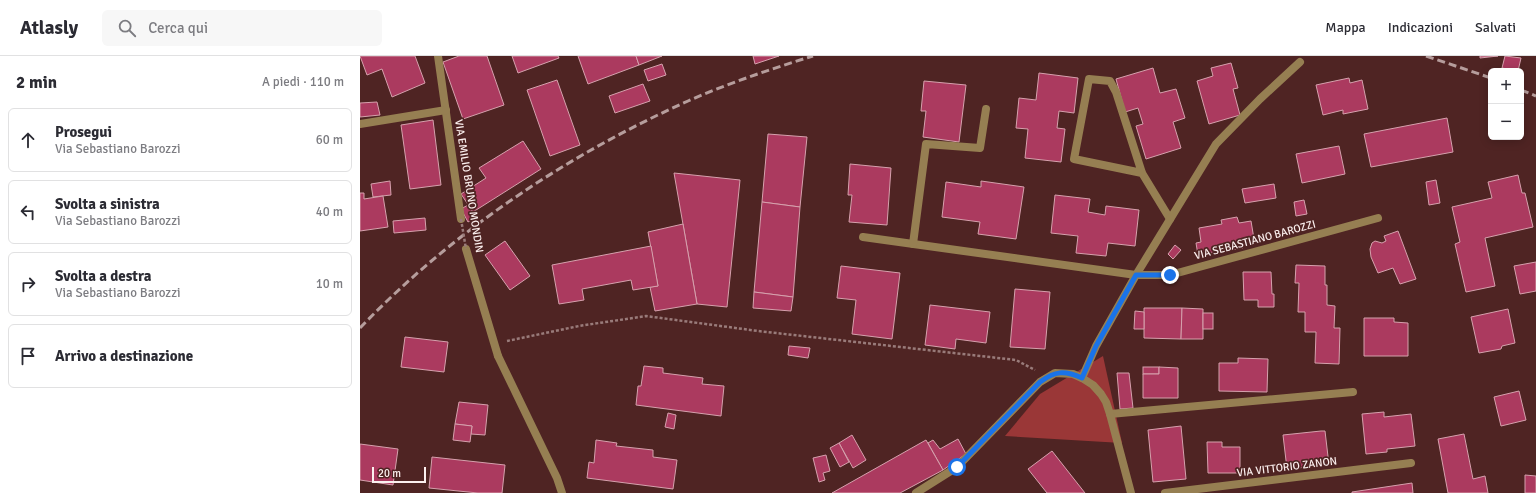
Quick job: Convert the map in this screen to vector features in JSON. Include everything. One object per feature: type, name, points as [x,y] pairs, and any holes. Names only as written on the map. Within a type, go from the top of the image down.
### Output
[{"type":"street","name":"VIA EMILIO BRUNO MONDIN","points":[[438,56],[462,219]]},
{"type":"street","points":[[1082,378],[1096,346],[1136,275],[1216,144],[1260,99],[1300,62]]},
{"type":"street","points":[[1142,173],[1074,159],[1089,79],[1110,81],[1116,92],[1142,173],[1170,219]]},
{"type":"street","points":[[913,244],[926,144],[980,148],[986,109]]},
{"type":"street","points":[[360,124],[446,110]]},
{"type":"street","name":"VIA SEBASTIANO BAROZZI","points":[[863,237],[1136,275],[1170,275],[1378,218]]},
{"type":"street","name":"VIA EMILIO BRUNO MONDIN","points":[[466,249],[498,356],[557,478],[562,493]]},
{"type":"street","points":[[916,493],[957,467],[1031,390],[1055,373],[1063,372],[1073,374],[1093,385],[1106,402],[1131,493]]},
{"type":"street","points":[[1110,414],[1353,392]]},
{"type":"street","name":"VIA VITTORIO ZANON","points":[[1165,493],[1411,463]]},
{"type":"path","name":"VIA EMILIO BRUNO MONDIN","points":[[462,219],[466,249]]},
{"type":"path","points":[[494,343],[579,326],[646,316],[758,331],[1016,360],[1048,377]]},
{"type":"shaded area","points":[[1103,356],[1122,443],[1005,436],[1040,394]]},
{"type":"building","points":[[360,56],[415,56],[425,83],[392,97],[382,69],[367,75]]},
{"type":"building","points":[[459,56],[487,56],[504,105],[463,119],[443,62]]},
{"type":"building","points":[[512,56],[558,56],[559,58],[518,73]]},
{"type":"building","points":[[578,56],[636,56],[639,65],[588,84]]},
{"type":"building","points":[[636,56],[662,56],[639,65]]},
{"type":"building","points":[[753,56],[779,56],[755,64]]},
{"type":"building","points":[[1480,56],[1498,56],[1480,58]]},
{"type":"building","points":[[1505,56],[1521,58],[1519,68],[1502,68]]},
{"type":"building","points":[[1231,63],[1238,88],[1233,89],[1240,115],[1209,124],[1197,81],[1213,76],[1211,68]]},
{"type":"building","points":[[662,64],[666,75],[648,81],[644,70]]},
{"type":"building","points":[[1153,68],[1160,93],[1176,89],[1185,118],[1173,122],[1181,148],[1146,159],[1136,126],[1143,124],[1138,108],[1125,112],[1116,79]]},
{"type":"building","points":[[1039,73],[1078,78],[1074,113],[1059,111],[1057,128],[1065,129],[1061,162],[1025,158],[1028,129],[1016,128],[1019,98],[1036,100]]},
{"type":"building","points":[[1349,78],[1350,83],[1362,80],[1368,109],[1343,114],[1343,110],[1323,115],[1316,85]]},
{"type":"building","points":[[557,80],[580,145],[550,156],[527,90]]},
{"type":"building","points":[[924,81],[966,85],[959,142],[923,137],[926,111],[921,111]]},
{"type":"building","points":[[643,84],[650,101],[615,113],[609,96]]},
{"type":"building","points":[[377,102],[380,115],[360,117],[360,103]]},
{"type":"building","points":[[1447,118],[1453,152],[1371,167],[1364,134]]},
{"type":"building","points":[[433,120],[441,185],[410,189],[401,125]]},
{"type":"building","points":[[768,134],[807,137],[800,207],[762,202]]},
{"type":"building","points":[[523,141],[541,169],[473,212],[461,194],[486,178],[479,168]]},
{"type":"building","points":[[1339,146],[1345,174],[1302,183],[1296,154]]},
{"type":"building","points":[[850,164],[891,168],[887,225],[849,222],[852,195],[848,195]]},
{"type":"building","points":[[674,173],[740,180],[727,307],[697,304]]},
{"type":"building","points":[[1518,175],[1522,193],[1525,193],[1533,227],[1485,238],[1495,286],[1466,292],[1455,244],[1460,242],[1452,207],[1492,198],[1488,182]]},
{"type":"building","points":[[1436,180],[1440,203],[1429,205],[1426,182]]},
{"type":"building","points":[[390,181],[391,195],[373,197],[371,184]]},
{"type":"building","points":[[981,181],[1024,187],[1016,239],[978,234],[980,222],[942,217],[946,182],[981,187]]},
{"type":"building","points":[[1274,184],[1276,198],[1245,203],[1242,189]]},
{"type":"building","points":[[360,193],[364,193],[364,199],[383,196],[388,227],[360,231]]},
{"type":"building","points":[[1055,195],[1090,199],[1088,212],[1105,215],[1106,206],[1139,210],[1135,246],[1108,243],[1106,256],[1076,253],[1078,236],[1051,233]]},
{"type":"building","points":[[1304,200],[1307,214],[1296,216],[1294,202]]},
{"type":"building","points":[[762,202],[800,207],[793,297],[754,292]]},
{"type":"building","points":[[468,205],[476,217],[468,222],[461,209]]},
{"type":"building","points":[[1237,217],[1239,223],[1251,221],[1254,239],[1242,242],[1243,248],[1198,255],[1196,243],[1201,242],[1199,228],[1222,224],[1221,220]]},
{"type":"building","points":[[425,218],[426,230],[394,233],[393,221]]},
{"type":"building","points":[[683,224],[697,304],[655,311],[650,287],[658,286],[648,232]]},
{"type":"building","points":[[1398,231],[1416,279],[1400,284],[1393,268],[1378,273],[1371,257],[1370,249],[1372,243],[1375,241],[1382,243],[1386,241],[1384,236]]},
{"type":"building","points":[[505,241],[530,276],[510,290],[485,255]]},
{"type":"building","points":[[1175,245],[1181,250],[1173,259],[1168,254]]},
{"type":"building","points":[[651,246],[658,286],[633,290],[631,280],[582,289],[584,300],[559,304],[552,265]]},
{"type":"building","points":[[1536,262],[1536,291],[1520,294],[1514,266]]},
{"type":"building","points":[[1296,265],[1325,266],[1327,305],[1335,306],[1334,328],[1340,328],[1339,364],[1315,363],[1316,332],[1305,332],[1305,312],[1298,312],[1299,283],[1295,283]]},
{"type":"building","points":[[841,266],[900,273],[892,339],[852,334],[856,300],[837,298]]},
{"type":"building","points":[[1243,272],[1271,272],[1274,307],[1258,307],[1258,300],[1244,300]]},
{"type":"building","points":[[1015,289],[1050,292],[1045,349],[1010,347]]},
{"type":"building","points":[[754,292],[793,297],[791,311],[753,308]]},
{"type":"building","points":[[930,305],[990,312],[986,343],[956,339],[955,349],[925,345]]},
{"type":"building","points":[[1144,308],[1182,308],[1181,339],[1144,338]]},
{"type":"building","points":[[1182,308],[1203,309],[1203,339],[1181,339]]},
{"type":"building","points":[[1508,309],[1515,343],[1502,346],[1501,349],[1479,353],[1471,317]]},
{"type":"building","points":[[1135,311],[1144,312],[1144,329],[1134,329]]},
{"type":"building","points":[[1203,313],[1213,313],[1213,329],[1203,329]]},
{"type":"building","points":[[1364,318],[1394,318],[1394,322],[1408,323],[1408,356],[1364,356]]},
{"type":"building","points":[[405,337],[448,342],[444,372],[401,367]]},
{"type":"building","points":[[789,346],[810,348],[808,358],[788,355]]},
{"type":"building","points":[[1238,358],[1268,359],[1267,392],[1219,391],[1219,363],[1238,363]]},
{"type":"building","points":[[644,366],[663,368],[663,373],[703,378],[702,384],[724,386],[721,416],[636,405],[638,386],[641,386]]},
{"type":"building","points":[[1143,367],[1159,367],[1159,374],[1143,374]]},
{"type":"building","points":[[1159,367],[1178,368],[1178,398],[1143,398],[1143,374],[1159,374]]},
{"type":"building","points":[[1117,373],[1129,373],[1133,408],[1120,409]]},
{"type":"building","points":[[1519,391],[1526,420],[1501,426],[1494,397]]},
{"type":"building","points":[[459,402],[488,405],[485,435],[471,434],[472,426],[455,424]]},
{"type":"building","points":[[1384,412],[1384,417],[1411,414],[1415,446],[1387,449],[1387,452],[1366,454],[1362,414]]},
{"type":"building","points":[[668,413],[676,415],[674,429],[665,427]]},
{"type":"building","points":[[455,424],[472,426],[470,442],[453,440]]},
{"type":"building","points":[[1181,426],[1186,479],[1153,482],[1148,430]]},
{"type":"building","points":[[1325,431],[1329,465],[1287,469],[1283,435]]},
{"type":"building","points":[[1464,434],[1473,479],[1485,476],[1488,493],[1448,493],[1438,439]]},
{"type":"building","points":[[852,435],[866,460],[853,468],[839,443]]},
{"type":"building","points":[[958,439],[966,454],[943,470],[928,443],[933,440],[940,449]]},
{"type":"building","points":[[596,440],[617,443],[616,446],[653,450],[653,457],[677,460],[673,489],[587,478],[589,462],[594,463]]},
{"type":"building","points":[[926,440],[943,470],[900,493],[832,493]]},
{"type":"building","points":[[1207,442],[1222,442],[1222,447],[1240,447],[1240,473],[1208,473]]},
{"type":"building","points":[[839,443],[849,462],[840,467],[830,448]]},
{"type":"building","points":[[360,444],[398,449],[393,485],[360,480]]},
{"type":"building","points":[[1052,451],[1085,493],[1047,493],[1028,469]]},
{"type":"building","points":[[826,455],[830,471],[823,473],[825,480],[819,482],[813,458]]},
{"type":"building","points":[[432,457],[505,465],[502,493],[478,493],[429,488]]},
{"type":"building","points":[[1525,475],[1536,476],[1536,493],[1525,493]]},
{"type":"building","points":[[1412,483],[1413,493],[1352,493],[1352,492]]},
{"type":"railway","points":[[360,328],[396,293],[472,228],[555,171],[643,122],[688,101],[719,88],[813,56]]},
{"type":"railway","points":[[1426,56],[1488,77]]},
{"type":"railway","points":[[1524,91],[1536,96]]},
{"type":"route","points":[[957,467],[1040,382],[1055,373],[1063,372],[1082,378],[1096,346],[1136,275],[1170,275]]}]
